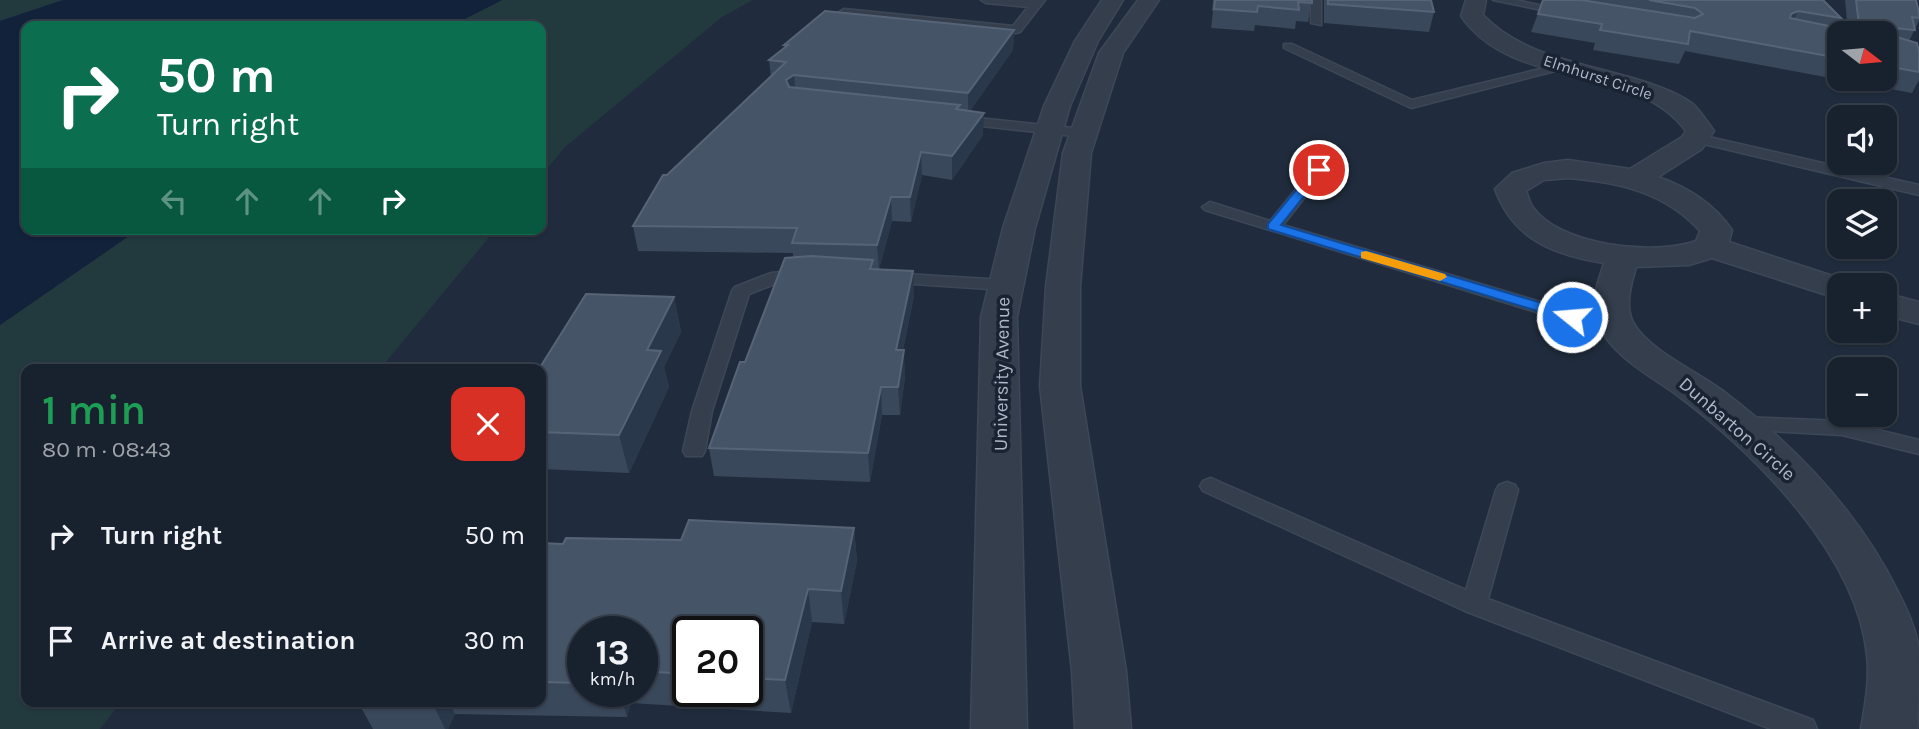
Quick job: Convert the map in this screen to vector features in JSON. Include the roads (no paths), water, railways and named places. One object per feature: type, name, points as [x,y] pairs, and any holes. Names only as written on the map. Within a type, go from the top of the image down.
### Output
[{"type":"street","name":"University Avenue","points":[[999,729],[999,317],[1004,285],[1009,257],[1049,130],[1086,36],[1113,0]]},
{"type":"street","points":[[1102,729],[1099,671],[1060,386],[1063,287],[1077,153],[1111,53],[1149,0]]},
{"type":"street","name":"Elmhurst Circle","points":[[1476,0],[1472,16],[1478,27],[1497,40],[1565,66],[1643,90],[1675,104],[1695,119],[1700,131],[1696,138]]},
{"type":"street","points":[[1634,179],[1696,138]]},
{"type":"street","points":[[1554,170],[1600,171],[1634,179],[1672,192],[1701,211],[1716,230],[1711,247],[1698,255],[1677,259],[1622,257],[1584,248],[1550,235],[1525,220],[1511,204],[1510,190],[1520,178],[1554,170]]},
{"type":"street","points":[[1711,247],[1827,285]]},
{"type":"street","points":[[1622,257],[1612,295],[1612,315],[1622,332]]},
{"type":"street","points":[[1897,307],[1919,313]]},
{"type":"street","name":"Dunbarton Circle","points":[[1622,332],[1633,344],[1701,394],[1777,460],[1817,504],[1856,556],[1878,600],[1893,646],[1896,687],[1889,729]]},
{"type":"lane","points":[[861,0],[844,12],[1016,30],[1038,3]]},
{"type":"lane","points":[[986,0],[1038,3]]},
{"type":"lane","points":[[1316,0],[1317,23]]},
{"type":"lane","points":[[1499,0],[1580,15]]},
{"type":"lane","points":[[1289,46],[1411,104],[1565,66]]},
{"type":"lane","points":[[948,119],[1083,133]]},
{"type":"lane","points":[[1696,138],[1919,190]]},
{"type":"lane","points":[[1273,226],[1319,170]]},
{"type":"lane","points":[[1210,207],[1622,332]]},
{"type":"lane","points":[[694,451],[702,411],[741,291],[777,277],[825,274]]},
{"type":"lane","points":[[876,277],[1004,285]]},
{"type":"lane","points":[[1735,423],[1842,428],[1919,447]]},
{"type":"lane","points":[[1211,486],[1474,604],[1803,729]]},
{"type":"lane","points":[[1474,604],[1507,490]]},
{"type":"water","points":[[63,0],[502,0],[461,21],[21,21],[21,235],[130,235],[0,325],[0,21]]}]
